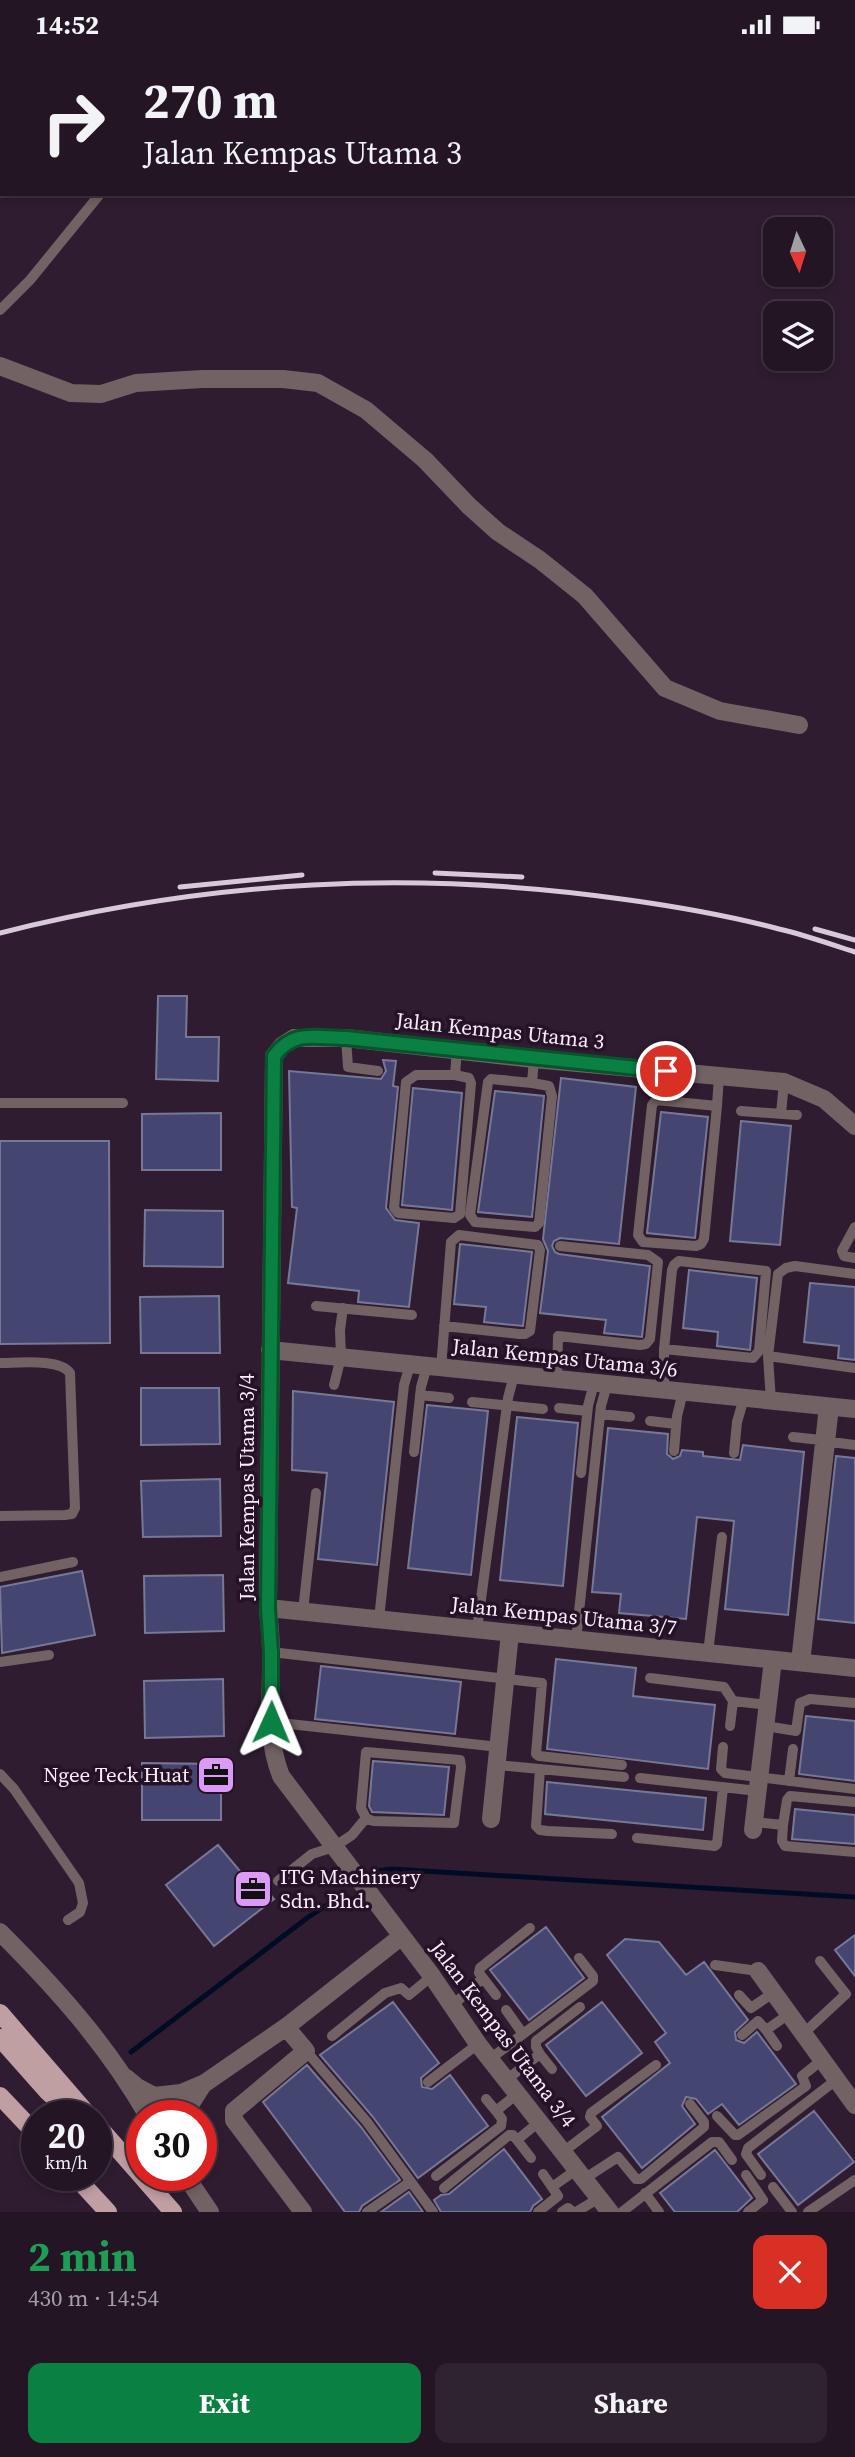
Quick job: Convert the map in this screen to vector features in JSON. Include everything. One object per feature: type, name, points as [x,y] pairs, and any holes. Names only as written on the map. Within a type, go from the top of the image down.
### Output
[{"type":"main road","points":[[0,2013],[75,2100]]},
{"type":"main road","points":[[0,2038],[57,2100]]},
{"type":"main road","points":[[0,2096],[21,2118]]},
{"type":"main road","points":[[112,2142],[126,2159]]},
{"type":"main road","points":[[112,2150],[126,2163]]},
{"type":"main road","points":[[89,2191],[108,2212]]},
{"type":"main road","points":[[154,2191],[173,2212]]},
{"type":"street","points":[[0,366],[71,393],[101,394],[136,383],[202,379],[283,379],[317,383],[366,410],[425,460],[498,532],[540,560],[585,596],[665,688],[720,711],[799,725]]},
{"type":"street","name":"Jalan Kempas Utama 3","points":[[294,1038],[346,1038],[534,1059],[784,1081],[824,1100],[855,1126]]},
{"type":"street","name":"Jalan Kempas Utama 3/4","points":[[294,1038],[283,1045],[274,1056],[268,1608],[272,1749],[281,1776],[432,1976],[478,2045],[604,2205]]},
{"type":"street","name":"Jalan Kempas Utama 3/6","points":[[270,1350],[855,1409]]},
{"type":"street","name":"Jalan Kempas Utama 3/7","points":[[268,1608],[855,1668]]},
{"type":"street","points":[[491,1819],[510,1633]]},
{"type":"street","points":[[753,1826],[773,1660]]},
{"type":"street","points":[[0,1932],[49,1981],[92,2031],[139,2100]]},
{"type":"street","points":[[191,2100],[205,2083],[286,2027],[402,1936]]},
{"type":"street","points":[[758,1971],[848,2092]]},
{"type":"street","points":[[286,2027],[306,2051],[234,2111],[234,2120],[303,2212]]},
{"type":"street","points":[[125,2077],[154,2096],[181,2092],[205,2083]]},
{"type":"street","points":[[196,2191],[210,2212]]},
{"type":"lane","points":[[0,310],[30,280],[98,196]]},
{"type":"lane","points":[[346,1038],[348,1066],[378,1071]]},
{"type":"lane","points":[[455,1075],[457,1049]]},
{"type":"lane","points":[[532,1083],[534,1059]]},
{"type":"lane","points":[[416,1075],[455,1075],[469,1078],[471,1083],[460,1214],[454,1217],[398,1213],[394,1209],[406,1082],[416,1075]]},
{"type":"lane","points":[[717,1106],[656,1100],[652,1105],[638,1235],[643,1242],[696,1246],[704,1239],[717,1106],[719,1076]]},
{"type":"lane","points":[[492,1079],[532,1083],[549,1086],[552,1096],[539,1223],[536,1227],[475,1221],[470,1215],[488,1082],[492,1079]]},
{"type":"lane","points":[[781,1114],[784,1081]]},
{"type":"lane","points":[[0,1104],[123,1103]]},
{"type":"lane","points":[[741,1111],[797,1115]]},
{"type":"lane","points":[[855,1227],[842,1251],[844,1257],[855,1258]]},
{"type":"lane","points":[[414,1452],[426,1366],[444,1327],[452,1242],[459,1235],[538,1245],[540,1250],[530,1331],[519,1334],[444,1327]]},
{"type":"lane","points":[[557,1380],[558,1336],[646,1344],[650,1339],[658,1262],[648,1255],[559,1246]]},
{"type":"lane","points":[[664,1349],[753,1358],[760,1351],[766,1271],[760,1268],[679,1261],[674,1265],[664,1349],[664,1388]]},
{"type":"lane","points":[[772,1401],[768,1356],[778,1274],[795,1266],[855,1274]]},
{"type":"lane","points":[[316,1305],[412,1315]]},
{"type":"lane","points":[[334,1385],[341,1357],[342,1308]]},
{"type":"lane","points":[[768,1356],[855,1368]]},
{"type":"lane","points":[[0,1363],[55,1364],[70,1373],[75,1508],[72,1514],[65,1515],[0,1516]]},
{"type":"lane","points":[[379,1619],[404,1385],[426,1366]]},
{"type":"lane","points":[[477,1629],[507,1405],[514,1375]]},
{"type":"lane","points":[[581,1473],[587,1411],[601,1384]]},
{"type":"lane","points":[[576,1640],[601,1384]]},
{"type":"lane","points":[[674,1451],[683,1392]]},
{"type":"lane","points":[[420,1395],[449,1398]]},
{"type":"lane","points":[[734,1453],[737,1422],[744,1398]]},
{"type":"lane","points":[[472,1402],[543,1409]]},
{"type":"lane","points":[[800,1663],[829,1407]]},
{"type":"lane","points":[[559,1408],[587,1411]]},
{"type":"lane","points":[[600,1414],[630,1417]]},
{"type":"lane","points":[[650,1421],[676,1424]]},
{"type":"lane","points":[[793,1437],[855,1445]]},
{"type":"lane","points":[[303,1612],[316,1493]]},
{"type":"lane","points":[[708,1653],[722,1537]]},
{"type":"lane","points":[[0,1577],[73,1562]]},
{"type":"lane","points":[[271,1652],[542,1682],[536,1749],[538,1756],[622,1765]]},
{"type":"lane","points":[[0,1663],[49,1655]]},
{"type":"lane","points":[[650,1678],[724,1687],[733,1702],[730,1726]]},
{"type":"lane","points":[[766,1727],[796,1731],[800,1703],[810,1699],[855,1703]]},
{"type":"lane","points":[[733,1702],[768,1705]]},
{"type":"lane","points":[[271,1722],[498,1756],[540,1769],[624,1777]]},
{"type":"lane","points":[[723,1747],[722,1772],[759,1784]]},
{"type":"lane","points":[[789,1781],[793,1749]]},
{"type":"lane","points":[[366,1752],[460,1760],[454,1823],[373,1821],[366,1818],[361,1808],[366,1752]]},
{"type":"lane","points":[[540,1769],[536,1826],[540,1830],[611,1835]]},
{"type":"lane","points":[[0,1774],[14,1789],[79,1883],[83,1903],[80,1912],[68,1920]]},
{"type":"lane","points":[[640,1778],[723,1788],[789,1781],[855,1789]]},
{"type":"lane","points":[[636,1838],[715,1846],[718,1844],[723,1788]]},
{"type":"lane","points":[[855,1802],[790,1796],[787,1800],[782,1841],[785,1846],[855,1852]]},
{"type":"lane","points":[[278,1881],[312,1854],[334,1847],[352,1835],[366,1818]]},
{"type":"lane","points":[[753,1826],[783,1825]]},
{"type":"lane","points":[[496,1995],[479,1973],[480,1968],[530,1928]]},
{"type":"lane","points":[[490,2059],[595,1979],[579,1958]]},
{"type":"lane","points":[[803,2034],[846,1994],[820,1961]]},
{"type":"lane","points":[[715,1965],[758,1971]]},
{"type":"lane","points":[[332,2036],[385,1993],[397,1988],[409,1995],[432,1976]]},
{"type":"lane","points":[[453,2005],[483,1978]]},
{"type":"lane","points":[[739,1995],[751,2008],[773,1993]]},
{"type":"lane","points":[[552,2069],[540,2054],[536,2042],[580,2007]]},
{"type":"lane","points":[[506,2010],[523,2034]]},
{"type":"lane","points":[[765,2030],[789,2014]]},
{"type":"lane","points":[[742,2035],[758,2021],[777,2046]]},
{"type":"lane","points":[[428,2082],[478,2045]]},
{"type":"lane","points":[[306,2051],[367,2122],[433,2212]]},
{"type":"lane","points":[[496,2111],[511,2087],[540,2054]]},
{"type":"lane","points":[[717,2116],[734,2135],[738,2135],[806,2086],[802,2076],[822,2060]]},
{"type":"lane","points":[[563,2152],[597,2126],[589,2115],[656,2065]]},
{"type":"lane","points":[[761,2175],[746,2154],[748,2148],[848,2092]]},
{"type":"lane","points":[[436,2176],[501,2126],[502,2119],[486,2099]]},
{"type":"lane","points":[[552,2187],[618,2157],[636,2179],[641,2179],[704,2127],[704,2122],[690,2104]]},
{"type":"lane","points":[[517,2140],[539,2122]]},
{"type":"lane","points":[[444,2188],[509,2135],[513,2135],[531,2158]]},
{"type":"lane","points":[[622,2212],[712,2142],[719,2142],[732,2160]]},
{"type":"lane","points":[[538,2212],[558,2196],[543,2174]]},
{"type":"lane","points":[[746,2175],[763,2200],[748,2212]]},
{"type":"lane","points":[[808,2212],[855,2180]]},
{"type":"lane","points":[[367,2212],[410,2182]]},
{"type":"lane","points":[[773,2187],[792,2212]]},
{"type":"lane","points":[[645,2193],[659,2212]]},
{"type":"lane","points":[[562,2212],[568,2208],[574,2212],[604,2205]]},
{"type":"building","points":[[158,996],[187,996],[186,1037],[219,1037],[218,1081],[156,1079]]},
{"type":"building","points":[[383,1060],[396,1061],[393,1086],[398,1087],[386,1208],[395,1220],[419,1223],[409,1307],[358,1302],[359,1291],[288,1283],[297,1208],[292,1207],[289,1071],[381,1079],[386,1071]]},
{"type":"building","points":[[561,1078],[636,1087],[619,1244],[560,1238],[554,1241],[552,1246],[559,1254],[650,1266],[642,1337],[604,1333],[606,1320],[540,1313],[548,1251],[543,1239]]},
{"type":"building","points":[[413,1088],[462,1093],[452,1210],[402,1205]]},
{"type":"building","points":[[495,1091],[544,1096],[532,1217],[478,1212]]},
{"type":"building","points":[[661,1112],[708,1117],[695,1238],[647,1233]]},
{"type":"building","points":[[221,1113],[221,1170],[142,1170],[142,1114]]},
{"type":"building","points":[[741,1121],[791,1126],[780,1245],[730,1241]]},
{"type":"building","points":[[0,1141],[109,1141],[110,1343],[0,1344]]},
{"type":"building","points":[[145,1210],[223,1211],[223,1267],[144,1266]]},
{"type":"building","points":[[460,1244],[532,1252],[523,1326],[484,1322],[486,1307],[454,1304]]},
{"type":"building","points":[[689,1270],[757,1278],[750,1350],[717,1346],[718,1332],[683,1328]]},
{"type":"building","points":[[810,1283],[855,1287],[855,1360],[838,1358],[839,1346],[804,1342]]},
{"type":"building","points":[[219,1296],[220,1353],[141,1353],[140,1297]]},
{"type":"building","points":[[141,1388],[219,1388],[220,1444],[141,1445]]},
{"type":"building","points":[[293,1391],[394,1402],[377,1565],[318,1559],[327,1473],[292,1470]]},
{"type":"building","points":[[427,1405],[488,1411],[471,1575],[408,1568]]},
{"type":"building","points":[[517,1417],[578,1423],[563,1586],[500,1580]]},
{"type":"building","points":[[608,1428],[668,1434],[667,1454],[673,1459],[680,1456],[682,1450],[703,1452],[703,1456],[740,1460],[743,1445],[804,1452],[788,1615],[725,1609],[734,1521],[697,1517],[686,1619],[619,1613],[621,1594],[592,1592]]},
{"type":"building","points":[[836,1456],[855,1458],[855,1623],[818,1619]]},
{"type":"building","points":[[220,1479],[221,1536],[143,1537],[141,1481]]},
{"type":"building","points":[[82,1571],[95,1635],[2,1653],[0,1587]]},
{"type":"building","points":[[223,1575],[224,1631],[145,1633],[144,1576]]},
{"type":"building","points":[[556,1659],[636,1668],[633,1696],[715,1705],[708,1769],[547,1749]]},
{"type":"building","points":[[321,1666],[461,1682],[455,1734],[315,1719]]},
{"type":"building","points":[[223,1679],[224,1736],[145,1738],[144,1681]]},
{"type":"building","points":[[806,1716],[855,1721],[855,1781],[799,1774]]},
{"type":"building","points":[[373,1761],[449,1767],[444,1815],[372,1812],[369,1806]]},
{"type":"building","points":[[142,1763],[221,1764],[221,1820],[142,1820]]},
{"type":"building","points":[[547,1782],[706,1798],[703,1830],[545,1814]]},
{"type":"building","points":[[795,1809],[855,1815],[855,1844],[792,1839]]},
{"type":"building","points":[[218,1845],[244,1876],[251,1871],[274,1899],[214,1946],[166,1885]]},
{"type":"building","points":[[546,1927],[584,1978],[529,2020],[490,1970]]},
{"type":"building","points":[[855,1935],[855,1976],[835,1950]]},
{"type":"building","points":[[625,1939],[659,1942],[686,1975],[704,1962],[748,2020],[735,2032],[736,2040],[744,2043],[757,2032],[796,2084],[739,2125],[722,2104],[708,2114],[696,2099],[686,2097],[682,2106],[695,2124],[642,2168],[602,2117],[670,2063],[655,2042],[666,2033],[607,1955]]},
{"type":"building","points":[[393,2002],[439,2063],[421,2078],[422,2087],[432,2089],[450,2075],[488,2126],[418,2178],[373,2117],[320,2055]]},
{"type":"building","points":[[602,2002],[642,2053],[586,2096],[546,2045]]},
{"type":"building","points":[[307,2065],[361,2127],[400,2180],[362,2206],[359,2212],[345,2212],[263,2102]]},
{"type":"building","points":[[814,2111],[854,2162],[798,2205],[758,2154]]},
{"type":"building","points":[[504,2149],[542,2199],[530,2212],[441,2212],[434,2200],[449,2194]]},
{"type":"building","points":[[715,2150],[752,2198],[737,2212],[675,2212],[660,2193]]},
{"type":"building","points":[[409,2192],[423,2212],[381,2212]]},
{"type":"waterway","points":[[377,1871],[391,1869],[855,1897]]},
{"type":"waterway","points":[[131,2052],[333,1901]]},
{"type":"railway","points":[[435,873],[522,877]]},
{"type":"railway","points":[[180,887],[302,875]]},
{"type":"railway","points":[[0,933],[157,901],[235,891],[391,883],[549,890],[648,903],[761,924],[855,952]]},
{"type":"railway","points":[[815,929],[855,940]]},
{"type":"place","name":"Ngee Teck Huat","points":[[216,1775]]},
{"type":"place","name":"ITG Machinery Sdn. Bhd.","points":[[253,1889]]},
{"type":"route","points":[[271,1722],[268,1608],[274,1056],[283,1045],[294,1038],[346,1038],[666,1071]]}]
